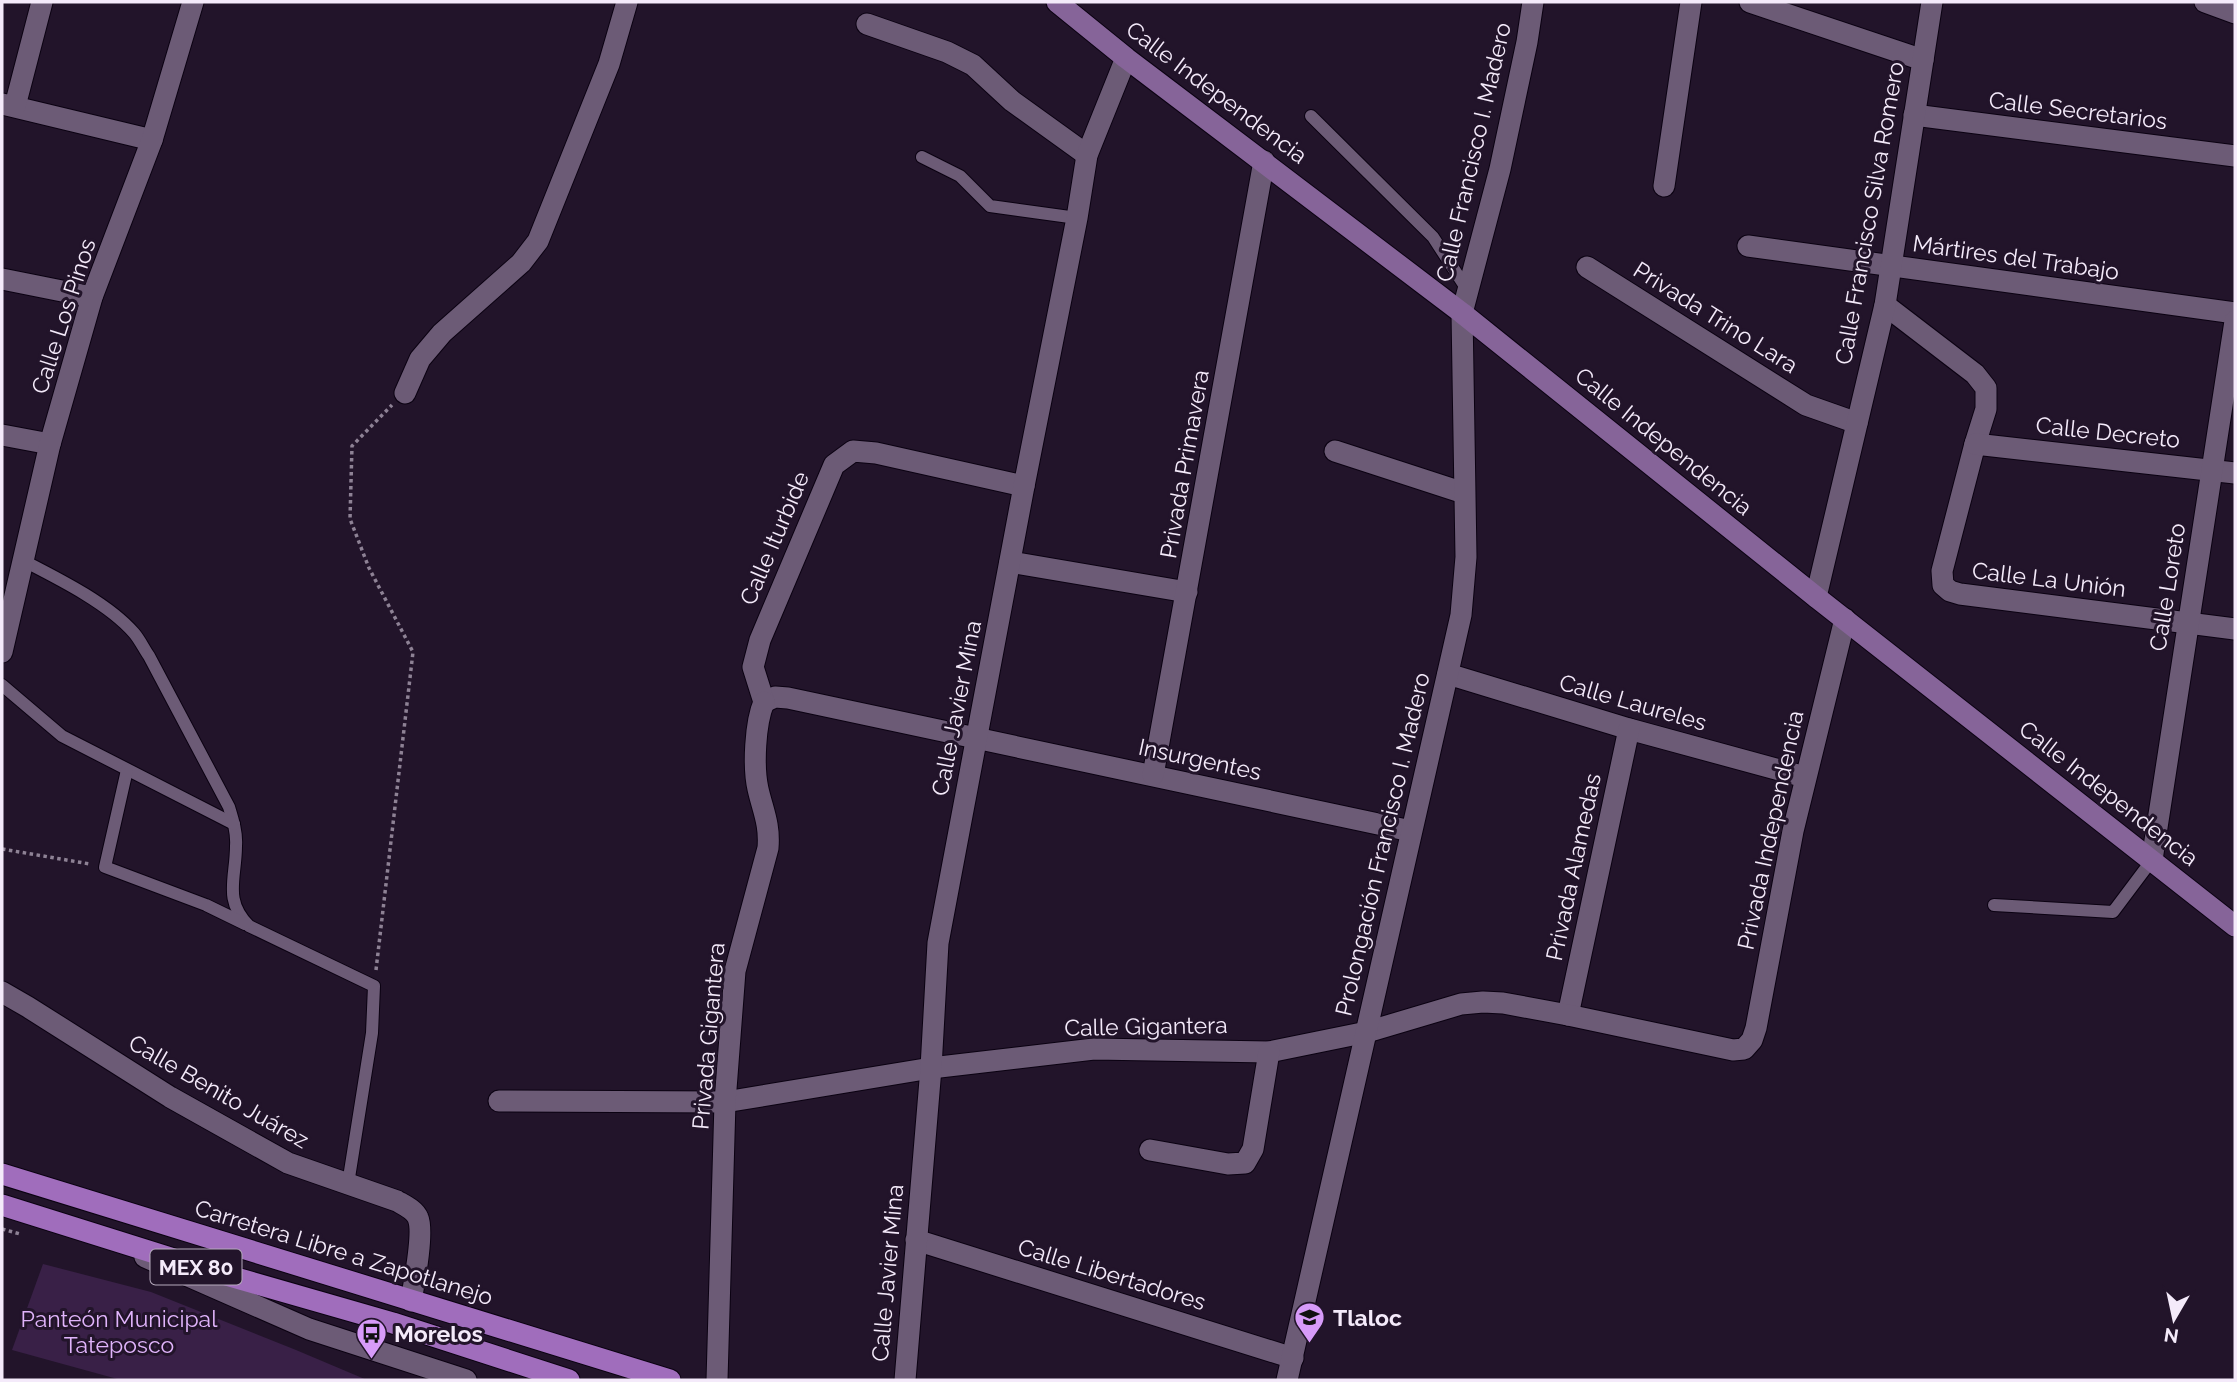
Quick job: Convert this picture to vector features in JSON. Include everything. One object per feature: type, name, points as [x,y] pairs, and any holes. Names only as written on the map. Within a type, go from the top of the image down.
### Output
[{"type":"main road","name":"Carretera Libre a Zapotlanejo","points":[[2,1174],[670,1380]]},
{"type":"main road","name":"MEX 80","points":[[2,1205],[112,1241],[393,1323],[569,1380]]},
{"type":"street","points":[[42,2],[9,105],[152,140]]},
{"type":"street","name":"Calle Los Pinos","points":[[2,652],[50,444],[92,297],[152,140],[193,2]]},
{"type":"street","points":[[405,393],[420,359],[442,333],[521,263],[538,241],[609,64],[627,2]]},
{"type":"street","name":"Calle Independencia","points":[[1057,2],[1126,58],[1462,313],[1816,597],[2235,926]]},
{"type":"street","name":"Calle Francisco I. Madero","points":[[1462,313],[1500,169],[1533,2]]},
{"type":"street","points":[[1664,186],[1691,2]]},
{"type":"street","points":[[1750,2],[1923,60]]},
{"type":"street","name":"Calle Francisco Silva Romero","points":[[1816,597],[1885,304],[1932,2]]},
{"type":"street","points":[[2205,2],[2235,13]]},
{"type":"street","points":[[867,24],[947,52],[973,65],[1013,101],[1087,155]]},
{"type":"street","name":"Calle Javier Mina","points":[[905,1380],[939,943],[1087,155],[1126,58]]},
{"type":"street","name":"Calle Secretarios","points":[[1914,115],[2235,156]]},
{"type":"street","name":"Privada Primavera","points":[[1153,775],[1264,161]]},
{"type":"street","name":"Mártires del Trabajo","points":[[1748,246],[2235,313]]},
{"type":"street","name":"Privada Trino Lara","points":[[1587,267],[1806,405],[1857,423]]},
{"type":"street","points":[[2,279],[92,297]]},
{"type":"street","points":[[1885,304],[1975,374],[1986,388],[1986,409],[1975,444]]},
{"type":"street","name":"Prolongación Francisco I. Madero","points":[[1287,1380],[1461,615],[1466,557],[1462,313]]},
{"type":"street","name":"Calle Loreto","points":[[2152,860],[2235,321]]},
{"type":"street","points":[[2,435],[50,444]]},
{"type":"street","name":"Calle Decreto","points":[[1975,444],[2235,473]]},
{"type":"street","name":"Calle La Unión","points":[[1975,444],[1942,570],[1943,584],[1950,591],[2235,629]]},
{"type":"street","name":"Calle Iturbide","points":[[764,702],[753,667],[760,640],[834,464],[853,451],[876,453],[1024,486]]},
{"type":"street","points":[[1335,451],[1464,493]]},
{"type":"street","points":[[1010,562],[1187,592]]},
{"type":"street","name":"Privada Independencia","points":[[1744,1049],[1752,1040],[1756,1028],[1805,777],[1844,619]]},
{"type":"street","name":"Calle Laureles","points":[[1448,674],[1629,729],[1805,777]]},
{"type":"street","name":"Insurgentes","points":[[764,702],[775,697],[788,698],[1412,831]]},
{"type":"street","name":"Privada Gigantera","points":[[717,1380],[725,1102],[735,971],[768,848],[768,819],[759,792],[756,771],[759,720],[764,702]]},
{"type":"street","name":"Privada Alamedas","points":[[1568,1015],[1629,729]]},
{"type":"street","name":"Calle Benito Juárez","points":[[2,992],[170,1097],[288,1163],[397,1201],[411,1209],[418,1218],[420,1232],[411,1301]]},
{"type":"street","name":"Calle Gigantera","points":[[499,1101],[725,1102],[931,1068],[1094,1049],[1269,1052],[1367,1032],[1461,1004],[1483,1002],[1568,1015],[1733,1050],[1744,1049]]},
{"type":"street","points":[[1150,1150],[1228,1164],[1245,1163],[1253,1149],[1269,1052]]},
{"type":"street","name":"Calle Libertadores","points":[[916,1240],[1293,1358]]},
{"type":"street","points":[[112,1241],[309,1329],[425,1374],[466,1380]]},
{"type":"lane","points":[[1311,116],[1433,237],[1468,291]]},
{"type":"lane","points":[[922,158],[960,176],[990,206],[1077,218]]},
{"type":"lane","points":[[22,560],[102,606],[134,633],[149,656],[229,807],[236,846],[232,887],[234,906],[249,926]]},
{"type":"lane","points":[[2,685],[62,736],[234,824]]},
{"type":"lane","points":[[127,770],[105,867],[206,905],[374,986],[372,1033],[348,1184]]},
{"type":"lane","points":[[1994,905],[2113,912],[2152,860]]},
{"type":"path","points":[[374,986],[413,652],[369,568],[350,519],[352,446],[405,393]]},
{"type":"path","points":[[2,849],[105,867]]},
{"type":"green space","name":"Panteón Municipal Tateposco","points":[[43,1264],[151,1292],[367,1380],[121,1380],[12,1350]]},
{"type":"place","name":"Tlaloc","points":[[1310,1344]]},
{"type":"place","name":"Morelos","points":[[371,1360]]}]
